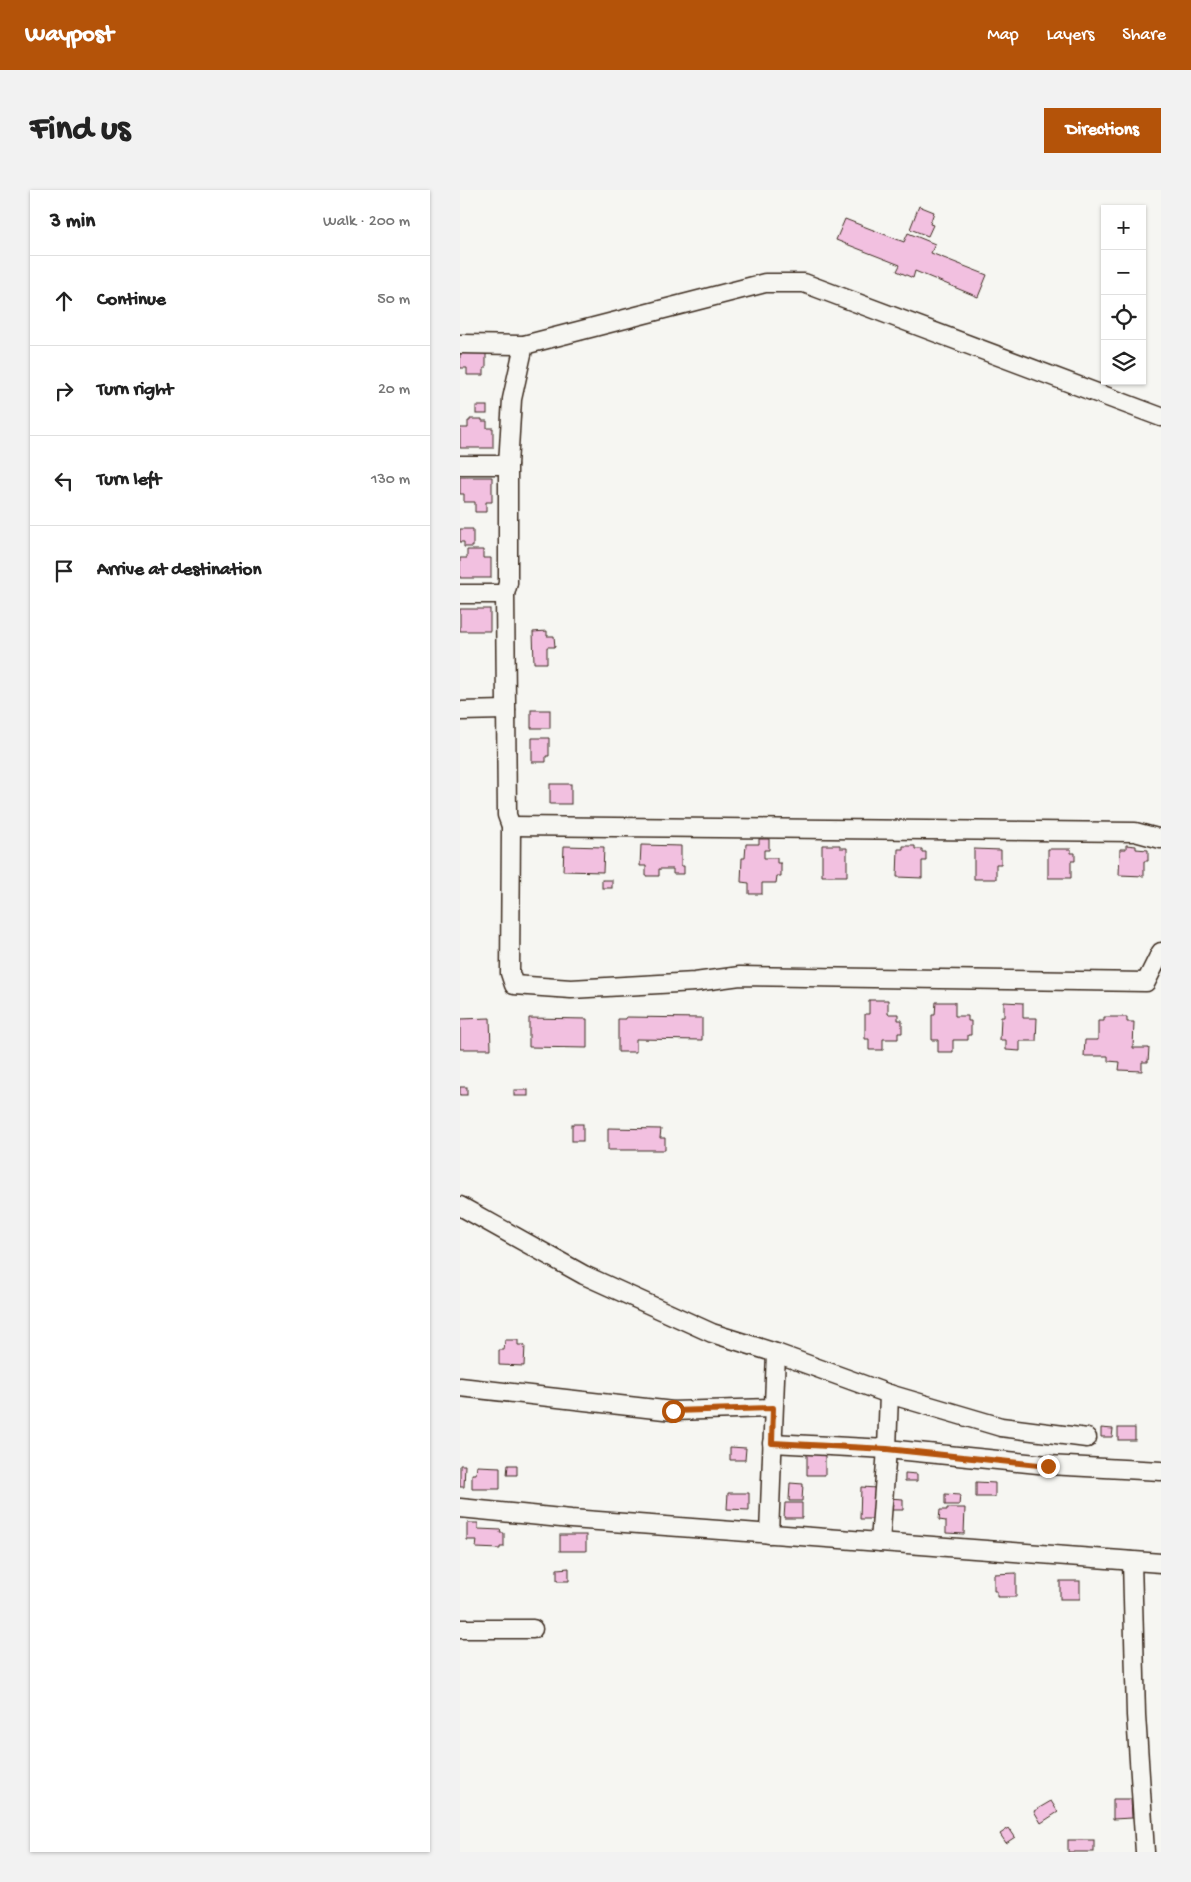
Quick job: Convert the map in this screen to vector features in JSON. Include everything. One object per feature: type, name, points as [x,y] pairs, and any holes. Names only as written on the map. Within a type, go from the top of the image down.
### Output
[{"type":"street","points":[[460,344],[524,344],[765,283],[804,283],[1161,417]]},
{"type":"street","points":[[524,344],[512,399],[508,465],[508,583],[505,594],[507,815],[511,826],[510,973],[514,985],[571,989],[695,982],[740,976],[1146,982],[1161,952]]},
{"type":"street","points":[[460,465],[508,465]]},
{"type":"street","points":[[460,594],[505,594]]},
{"type":"street","points":[[460,711],[506,710]]},
{"type":"street","points":[[511,826],[1135,832],[1161,839]]},
{"type":"street","points":[[460,1206],[584,1275],[712,1333],[776,1353],[889,1394],[1001,1427],[1087,1438]]},
{"type":"street","points":[[769,1534],[776,1353]]},
{"type":"street","points":[[460,1386],[673,1411],[773,1408]]},
{"type":"street","points":[[880,1542],[889,1394]]},
{"type":"street","points":[[772,1443],[887,1449],[1048,1466],[1161,1471]]},
{"type":"street","points":[[460,1508],[571,1519],[1161,1563]]},
{"type":"street","points":[[1132,1561],[1136,1715],[1145,1852]]},
{"type":"street","points":[[460,1629],[533,1629]]},
{"type":"building","points":[[919,206],[934,212],[930,224],[933,225],[928,236],[910,229]]},
{"type":"building","points":[[845,219],[904,242],[908,233],[935,244],[931,253],[987,275],[978,297],[915,271],[913,278],[897,271],[900,265],[836,240]]},
{"type":"building","points":[[460,347],[486,348],[484,375],[467,375],[467,368],[460,368]]},
{"type":"building","points":[[476,406],[487,406],[487,414],[476,414]]},
{"type":"building","points":[[470,419],[482,419],[482,421],[487,421],[487,428],[493,428],[493,448],[460,448],[460,428],[468,428],[468,421]]},
{"type":"building","points":[[460,477],[492,477],[492,502],[486,502],[486,512],[475,512],[475,502],[464,502],[464,494],[460,494]]},
{"type":"building","points":[[460,529],[473,529],[473,547],[464,547],[464,542],[460,542]]},
{"type":"building","points":[[467,550],[483,550],[483,558],[491,558],[491,578],[460,578],[460,558],[467,558]]},
{"type":"building","points":[[460,609],[490,609],[490,631],[460,631]]},
{"type":"building","points":[[547,631],[547,636],[554,636],[555,647],[547,647],[547,663],[534,663],[533,632]]},
{"type":"building","points":[[531,710],[550,710],[550,728],[531,728]]},
{"type":"building","points":[[532,738],[549,738],[549,756],[546,756],[546,762],[532,762]]},
{"type":"building","points":[[550,784],[571,784],[571,804],[550,804]]},
{"type":"building","points":[[759,839],[769,839],[769,850],[764,850],[764,858],[777,858],[777,863],[781,863],[781,876],[777,876],[776,883],[762,883],[762,894],[749,894],[749,883],[741,882],[742,858],[745,858],[746,844],[759,844]]},
{"type":"building","points":[[641,845],[681,846],[681,866],[684,866],[684,874],[673,874],[673,869],[659,869],[659,876],[646,876],[646,866],[640,866]]},
{"type":"building","points":[[822,845],[840,845],[840,848],[847,848],[847,876],[822,876]]},
{"type":"building","points":[[1126,845],[1136,846],[1136,849],[1148,850],[1148,861],[1144,861],[1144,876],[1119,875],[1120,849],[1126,849]]},
{"type":"building","points":[[564,846],[604,847],[603,872],[563,871]]},
{"type":"building","points":[[903,846],[915,846],[915,849],[922,849],[922,852],[926,852],[926,861],[922,861],[922,878],[897,877],[898,849],[903,849]]},
{"type":"building","points":[[974,849],[1001,850],[1001,864],[996,864],[996,879],[974,879]]},
{"type":"building","points":[[1048,849],[1071,849],[1071,853],[1075,853],[1075,861],[1071,861],[1071,878],[1048,878]]},
{"type":"building","points":[[602,880],[612,880],[612,888],[602,888]]},
{"type":"building","points":[[869,1000],[888,1000],[888,1014],[898,1014],[898,1020],[902,1020],[902,1033],[898,1033],[898,1039],[883,1039],[883,1050],[869,1050],[869,1039],[865,1039],[865,1014],[869,1014]]},
{"type":"building","points":[[936,1002],[955,1002],[955,1016],[968,1016],[968,1021],[971,1021],[971,1035],[968,1035],[968,1040],[953,1040],[953,1052],[938,1052],[938,1040],[932,1040],[932,1015],[935,1015]]},
{"type":"building","points":[[1004,1002],[1023,1003],[1023,1018],[1037,1018],[1036,1041],[1020,1041],[1020,1051],[1006,1050],[1006,1040],[1000,1040],[1001,1017],[1004,1017]]},
{"type":"building","points":[[626,1017],[702,1018],[702,1040],[636,1039],[636,1052],[618,1052],[618,1019],[626,1019]]},
{"type":"building","points":[[1104,1017],[1127,1017],[1127,1022],[1134,1022],[1133,1048],[1149,1048],[1148,1062],[1142,1062],[1142,1071],[1119,1070],[1120,1062],[1108,1061],[1108,1056],[1084,1056],[1085,1040],[1098,1040],[1098,1021],[1104,1021]]},
{"type":"building","points":[[490,1018],[491,1049],[460,1049],[460,1019]]},
{"type":"building","points":[[529,1018],[587,1019],[587,1048],[529,1047]]},
{"type":"building","points":[[460,1087],[467,1087],[467,1095],[460,1095]]},
{"type":"building","points":[[514,1090],[528,1090],[528,1096],[514,1096]]},
{"type":"building","points":[[572,1124],[583,1124],[583,1141],[572,1141]]},
{"type":"building","points":[[608,1128],[661,1129],[660,1138],[665,1138],[665,1150],[608,1150]]},
{"type":"building","points":[[505,1340],[518,1340],[518,1345],[525,1345],[524,1366],[499,1365],[499,1350],[504,1350]]},
{"type":"building","points":[[1101,1428],[1113,1429],[1112,1437],[1101,1437]]},
{"type":"building","points":[[1118,1428],[1135,1428],[1135,1440],[1118,1440]]},
{"type":"building","points":[[730,1447],[746,1448],[745,1460],[730,1460]]},
{"type":"building","points":[[807,1452],[825,1453],[825,1475],[807,1475]]},
{"type":"building","points":[[460,1465],[465,1465],[464,1487],[460,1487]]},
{"type":"building","points":[[508,1465],[517,1465],[517,1475],[507,1475]]},
{"type":"building","points":[[477,1466],[500,1467],[500,1489],[472,1489],[472,1474],[476,1474]]},
{"type":"building","points":[[905,1473],[917,1474],[917,1481],[905,1481]]},
{"type":"building","points":[[976,1482],[995,1483],[995,1497],[976,1497]]},
{"type":"building","points":[[790,1483],[803,1484],[802,1501],[789,1501]]},
{"type":"building","points":[[861,1487],[877,1488],[875,1519],[860,1519]]},
{"type":"building","points":[[728,1493],[749,1493],[749,1510],[727,1509]]},
{"type":"building","points":[[945,1494],[960,1495],[959,1505],[945,1505]]},
{"type":"building","points":[[888,1498],[903,1499],[903,1510],[888,1510]]},
{"type":"building","points":[[785,1503],[802,1503],[802,1518],[784,1518]]},
{"type":"building","points":[[947,1508],[965,1508],[964,1534],[946,1533],[946,1521],[939,1520],[940,1510],[947,1510]]},
{"type":"building","points":[[467,1523],[478,1523],[478,1529],[501,1530],[500,1533],[504,1533],[504,1547],[500,1547],[500,1549],[476,1548],[477,1540],[467,1540]]},
{"type":"building","points":[[560,1535],[586,1535],[586,1551],[560,1551]]},
{"type":"building","points":[[569,1568],[569,1581],[557,1581],[557,1569]]},
{"type":"building","points":[[1016,1573],[1016,1597],[997,1597],[997,1591],[994,1591],[994,1574]]},
{"type":"building","points":[[1060,1581],[1080,1581],[1080,1599],[1060,1599]]},
{"type":"building","points":[[1113,1799],[1131,1799],[1132,1818],[1113,1819]]},
{"type":"building","points":[[1051,1801],[1058,1812],[1041,1823],[1034,1811]]},
{"type":"building","points":[[1009,1828],[1015,1837],[1006,1843],[1000,1834]]},
{"type":"building","points":[[1068,1840],[1094,1840],[1094,1852],[1068,1852]]},
{"type":"route","points":[[673,1411],[773,1408],[772,1443],[887,1449],[1048,1466]]}]
